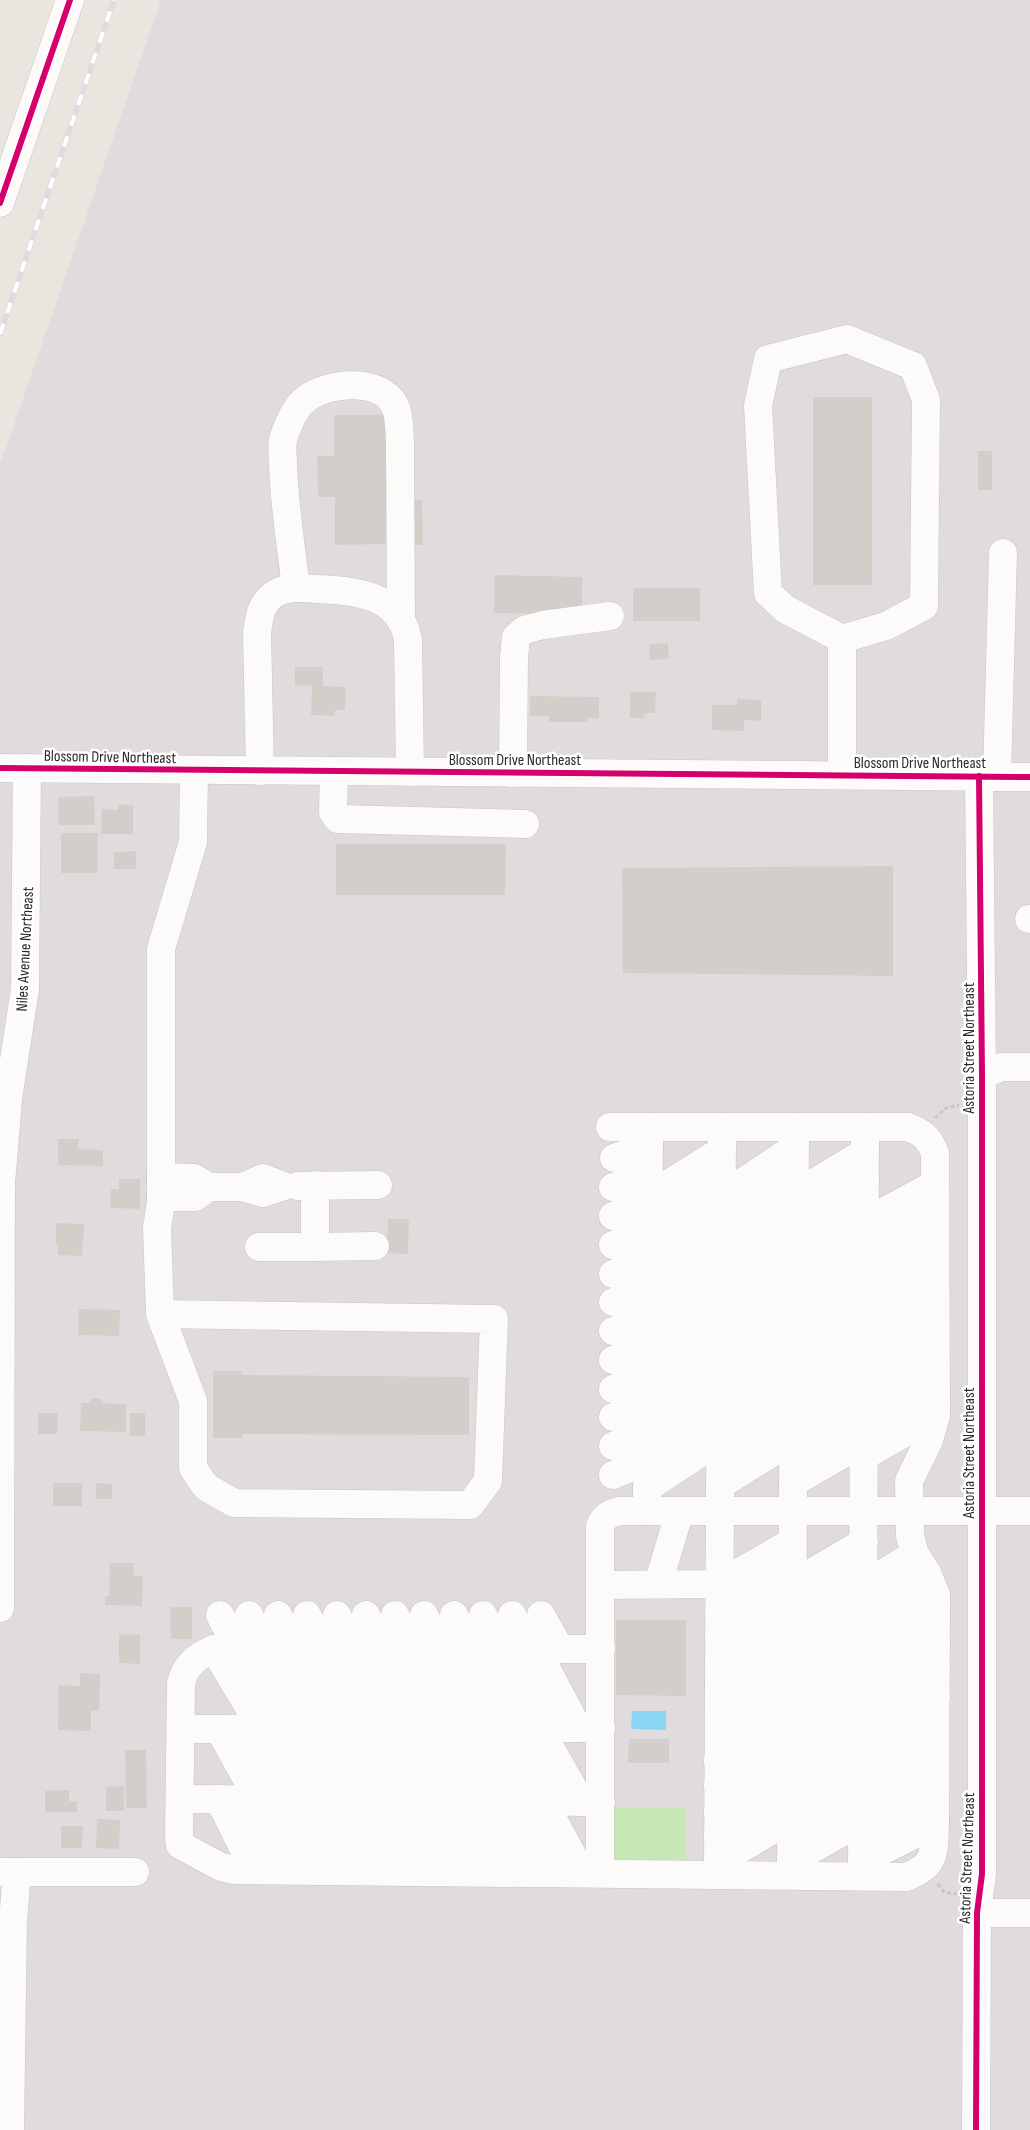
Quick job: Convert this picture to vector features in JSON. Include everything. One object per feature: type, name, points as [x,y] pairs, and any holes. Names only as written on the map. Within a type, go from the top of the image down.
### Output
[{"type":"street","points":[[0,203],[70,0]]},
{"type":"street","points":[[847,339],[913,366],[926,400],[924,606],[886,626],[842,639],[785,608],[768,593],[758,406],[768,359],[847,339]]},
{"type":"street","points":[[296,588],[284,478],[283,449],[283,439],[293,414],[306,399],[318,392],[340,386],[362,386],[383,393],[393,402],[398,418],[400,442],[402,620],[408,640],[410,772]]},
{"type":"street","name":"Astoria Street Northeast","points":[[976,2130],[978,1905],[982,1874],[982,1075],[988,777],[1003,553]]},
{"type":"street","points":[[260,771],[257,633],[259,615],[264,604],[273,595],[282,590],[296,588],[351,590],[371,596],[385,603],[402,620]]},
{"type":"street","points":[[513,773],[514,657],[516,637],[524,630],[543,625],[610,616]]},
{"type":"street","points":[[842,639],[842,776]]},
{"type":"street","name":"Blossom Drive Northeast","points":[[0,768],[1030,777]]},
{"type":"street","name":"Niles Avenue Northeast","points":[[0,1608],[1,1183],[8,1099],[25,989],[27,768]]},
{"type":"street","points":[[160,1314],[494,1319],[488,1481],[470,1505],[234,1503],[206,1487],[193,1468],[193,1401],[160,1314],[157,1228],[161,1187],[161,949],[193,842],[194,770]]},
{"type":"street","points":[[334,772],[333,812],[338,819],[525,824]]},
{"type":"street","points":[[982,1075],[1001,1067],[1030,1067]]},
{"type":"street","points":[[610,1127],[649,1137],[865,1140],[908,1128],[922,1134],[931,1143],[934,1153],[936,1415],[929,1440],[909,1481],[910,1536],[933,1685],[934,1853],[926,1867],[906,1878],[863,1709],[865,1140]]},
{"type":"street","points":[[614,1158],[649,1137]]},
{"type":"street","points":[[647,1500],[649,1137]]},
{"type":"street","points":[[792,1708],[794,1138]]},
{"type":"street","points":[[647,1500],[794,1138]]},
{"type":"street","points":[[718,1735],[722,1139]]},
{"type":"street","points":[[613,1418],[648,1322],[722,1139]]},
{"type":"street","points":[[720,1498],[865,1140]]},
{"type":"street","points":[[794,1317],[865,1181]]},
{"type":"street","points":[[161,1187],[195,1197],[209,1187],[242,1187],[262,1193],[284,1186],[378,1184]]},
{"type":"street","points":[[793,1483],[934,1184]]},
{"type":"street","points":[[315,1186],[315,1247]]},
{"type":"street","points":[[613,1187],[648,1322],[613,1475]]},
{"type":"street","points":[[864,1332],[935,1213]]},
{"type":"street","points":[[613,1216],[648,1322],[613,1446]]},
{"type":"street","points":[[864,1332],[935,1242]]},
{"type":"street","points":[[613,1245],[648,1322]]},
{"type":"street","points":[[259,1248],[375,1246]]},
{"type":"street","points":[[864,1332],[935,1271]]},
{"type":"street","points":[[613,1274],[648,1322]]},
{"type":"street","points":[[648,1322],[794,1317],[864,1332],[935,1300]]},
{"type":"street","points":[[613,1302],[648,1322],[794,1317],[864,1332],[935,1328]]},
{"type":"street","points":[[648,1322],[794,1317]]},
{"type":"street","points":[[613,1331],[648,1322],[794,1317],[864,1332],[935,1357]]},
{"type":"street","points":[[613,1360],[648,1322],[794,1317],[864,1332],[936,1386]]},
{"type":"street","points":[[613,1389],[648,1322]]},
{"type":"street","points":[[864,1332],[936,1415]]},
{"type":"street","points":[[591,1873],[590,1728],[601,1649],[602,1585],[600,1526],[603,1519],[609,1514],[647,1500],[680,1511],[720,1498],[793,1511],[1030,1511]]},
{"type":"street","points":[[680,1511],[658,1584],[718,1735]]},
{"type":"street","points":[[602,1585],[658,1584]]},
{"type":"street","points":[[220,1615],[387,1649],[541,1615]]},
{"type":"street","points":[[249,1615],[387,1649],[512,1615]]},
{"type":"street","points":[[278,1615],[387,1649],[483,1615]]},
{"type":"street","points":[[307,1615],[387,1649],[590,1728]]},
{"type":"street","points":[[337,1615],[387,1649],[400,1729],[400,1800],[433,1872]]},
{"type":"street","points":[[366,1615],[387,1649],[400,1729],[400,1800],[373,1871]]},
{"type":"street","points":[[395,1615],[387,1649],[400,1729],[403,1872]]},
{"type":"street","points":[[387,1649],[424,1615]]},
{"type":"street","points":[[387,1649],[454,1615]]},
{"type":"street","points":[[601,1649],[387,1649],[203,1654],[190,1664],[183,1673],[181,1684],[180,1845],[221,1867],[234,1870],[591,1873],[718,1735],[792,1708],[863,1709],[933,1685]]},
{"type":"street","points":[[344,1871],[400,1800],[400,1729],[387,1649]]},
{"type":"street","points":[[387,1649],[400,1729],[400,1800],[463,1872]]},
{"type":"street","points":[[387,1649],[400,1729]]},
{"type":"street","points":[[718,1735],[792,1708],[863,1709],[933,1685]]},
{"type":"street","points":[[718,1735],[792,1708],[863,1709],[933,1685]]},
{"type":"street","points":[[718,1735],[792,1708],[863,1709],[933,1685]]},
{"type":"street","points":[[718,1735],[792,1708],[863,1709],[933,1685]]},
{"type":"street","points":[[718,1735],[792,1708],[863,1709],[933,1685]]},
{"type":"street","points":[[718,1735],[792,1708],[863,1709]]},
{"type":"street","points":[[181,1729],[590,1728]]},
{"type":"street","points":[[219,1729],[591,1873]]},
{"type":"street","points":[[400,1729],[591,1802]]},
{"type":"street","points":[[180,1799],[591,1802]]},
{"type":"street","points":[[219,1799],[254,1870]]},
{"type":"street","points":[[284,1870],[400,1800]]},
{"type":"street","points":[[314,1871],[400,1800]]},
{"type":"street","points":[[400,1800],[492,1872]]},
{"type":"street","points":[[400,1800],[522,1872]]},
{"type":"street","points":[[400,1800],[552,1873]]},
{"type":"street","points":[[10,2130],[13,1921],[8,1872],[135,1872]]},
{"type":"street","points":[[978,1905],[1030,1913]]},
{"type":"path","points":[[922,1134],[928,1124],[946,1108],[953,1105],[982,1105]]},
{"type":"path","points":[[926,1867],[944,1892],[978,1905]]},
{"type":"shaded area","points":[[161,0],[1030,0],[1030,2130],[0,2130],[0,465]]},
{"type":"green space","points":[[614,1807],[686,1807],[686,1863],[614,1863]]},
{"type":"water","points":[[632,1711],[666,1711],[666,1730],[631,1729]]},
{"type":"building","points":[[813,397],[872,397],[872,585],[813,585]]},
{"type":"building","points":[[334,415],[386,415],[387,544],[335,545],[335,497],[318,497],[317,456],[334,456]]},
{"type":"building","points":[[978,451],[992,451],[992,490],[978,490]]},
{"type":"building","points":[[422,500],[423,545],[405,545],[405,501]]},
{"type":"building","points":[[495,575],[582,577],[582,614],[494,613]]},
{"type":"building","points":[[633,588],[700,588],[700,621],[633,621]]},
{"type":"building","points":[[668,643],[669,659],[650,660],[649,644]]},
{"type":"building","points":[[295,667],[323,667],[323,686],[346,687],[345,710],[335,710],[335,716],[311,715],[312,686],[295,685]]},
{"type":"building","points":[[630,692],[656,692],[655,713],[645,713],[644,718],[630,718]]},
{"type":"building","points":[[530,696],[599,697],[599,718],[587,718],[587,722],[549,722],[549,716],[530,716]]},
{"type":"building","points":[[737,699],[761,700],[761,721],[744,720],[744,731],[712,730],[712,705],[737,705]]},
{"type":"building","points":[[94,796],[95,825],[59,825],[58,797]]},
{"type":"building","points":[[118,804],[133,805],[133,834],[101,834],[102,809],[118,810]]},
{"type":"building","points":[[61,833],[98,833],[97,873],[61,873]]},
{"type":"building","points":[[336,844],[506,844],[505,895],[336,895]]},
{"type":"building","points":[[136,851],[136,869],[114,869],[114,852]]},
{"type":"building","points":[[893,866],[893,976],[623,973],[622,868]]},
{"type":"building","points":[[58,1139],[79,1139],[78,1149],[103,1150],[103,1166],[58,1165]]},
{"type":"building","points":[[119,1179],[140,1179],[140,1209],[110,1208],[111,1189],[119,1189]]},
{"type":"building","points":[[388,1219],[409,1219],[408,1254],[387,1253]]},
{"type":"building","points":[[56,1223],[84,1224],[82,1256],[58,1255]]},
{"type":"building","points":[[79,1309],[120,1310],[119,1336],[78,1335]]},
{"type":"building","points":[[213,1371],[242,1371],[242,1375],[469,1377],[469,1435],[243,1434],[242,1438],[213,1438]]},
{"type":"building","points":[[91,1398],[101,1399],[101,1403],[126,1404],[126,1432],[80,1431],[81,1403],[91,1403]]},
{"type":"building","points":[[38,1413],[58,1413],[57,1434],[38,1434]]},
{"type":"building","points":[[130,1413],[145,1413],[145,1436],[130,1436]]},
{"type":"building","points":[[53,1483],[82,1483],[82,1506],[53,1506]]},
{"type":"building","points":[[96,1483],[112,1484],[112,1499],[96,1499]]},
{"type":"building","points":[[110,1563],[134,1563],[133,1576],[143,1576],[142,1606],[105,1605],[105,1596],[109,1596]]},
{"type":"building","points":[[170,1607],[192,1607],[192,1639],[171,1639]]},
{"type":"building","points":[[616,1620],[686,1620],[686,1696],[616,1695]]},
{"type":"building","points":[[119,1634],[140,1635],[140,1664],[119,1663]]},
{"type":"building","points":[[80,1673],[100,1674],[99,1711],[91,1711],[91,1731],[58,1730],[59,1685],[80,1686]]},
{"type":"building","points":[[629,1739],[669,1739],[669,1763],[628,1763]]},
{"type":"building","points":[[125,1750],[146,1750],[147,1808],[126,1808]]},
{"type":"building","points":[[124,1786],[124,1811],[106,1811],[106,1787]]},
{"type":"building","points":[[69,1790],[69,1801],[77,1801],[77,1812],[45,1812],[45,1791]]},
{"type":"building","points":[[97,1819],[120,1820],[119,1849],[96,1848]]},
{"type":"building","points":[[61,1826],[83,1826],[82,1848],[61,1848]]},
{"type":"railway","points":[[0,334],[114,0]]},
{"type":"cycle path","points":[[0,203],[70,0]]},
{"type":"cycle path","points":[[0,768],[1030,777]]},
{"type":"cycle path","points":[[976,2130],[977,1913],[982,1874],[982,1075],[979,776]]}]
